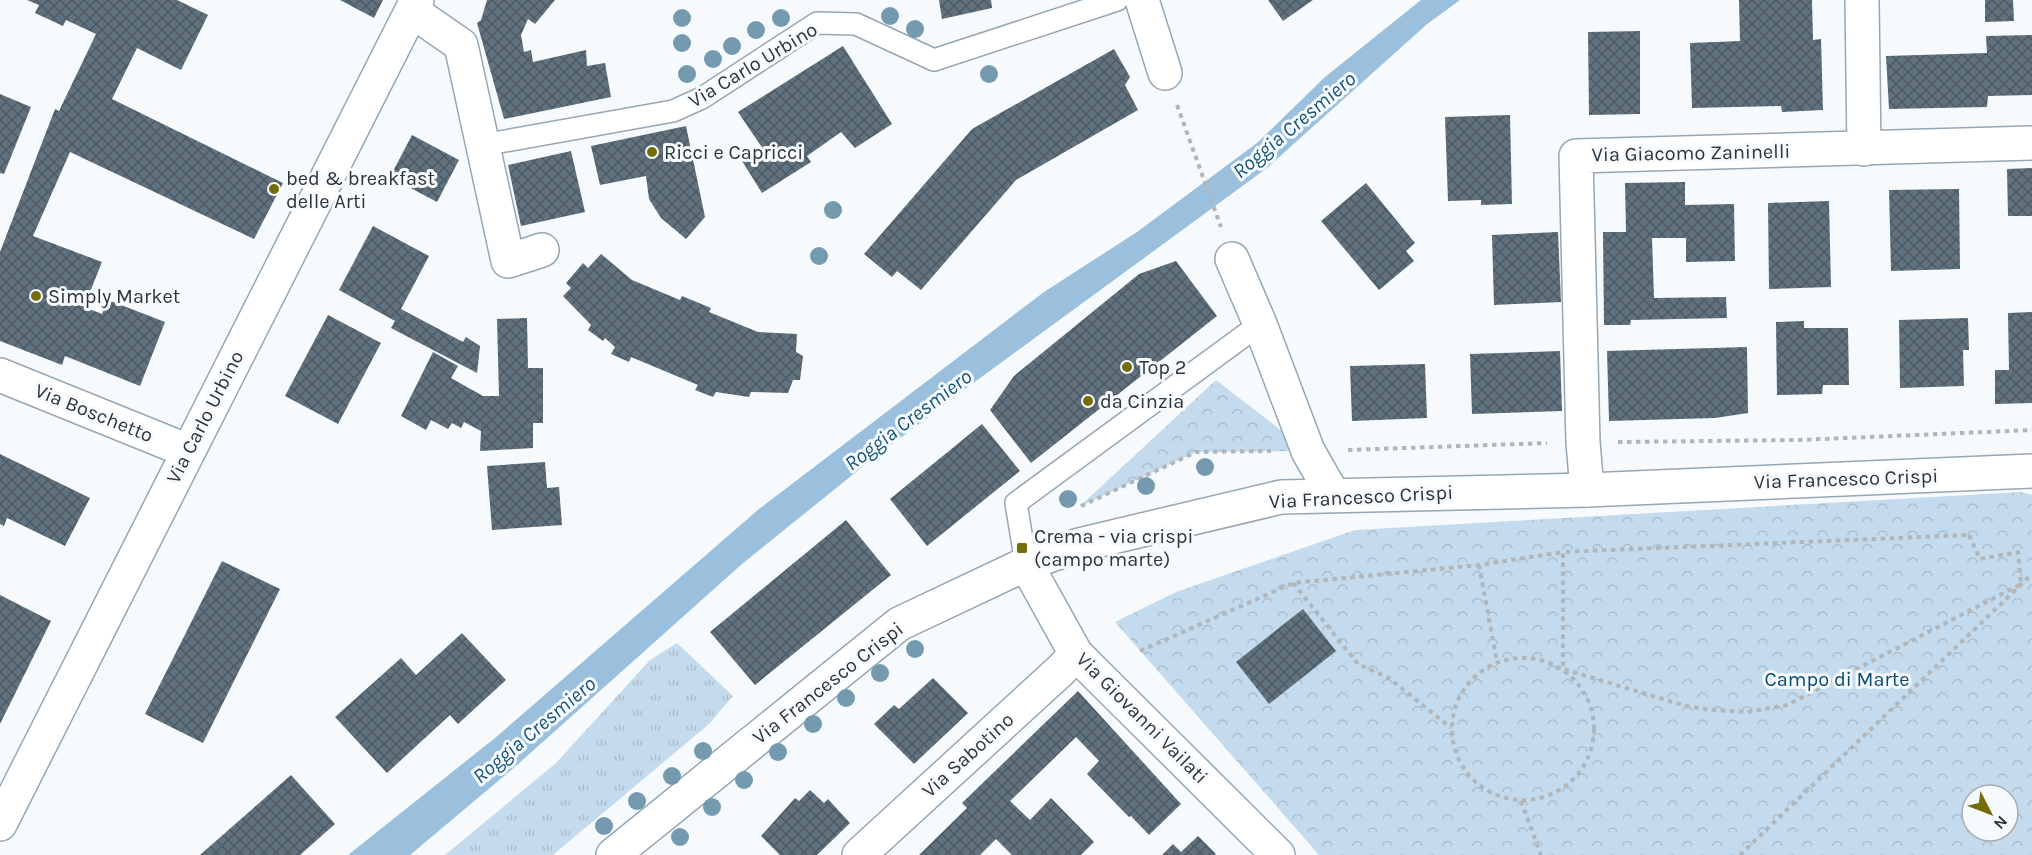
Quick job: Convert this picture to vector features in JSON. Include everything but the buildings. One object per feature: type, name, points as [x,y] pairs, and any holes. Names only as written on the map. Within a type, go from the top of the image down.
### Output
[{"type":"street","points":[[1142,0],[1165,73]]},
{"type":"street","points":[[1862,0],[1864,149]]},
{"type":"street","name":"Via Carlo Urbino","points":[[0,824],[414,5],[461,45],[508,261],[542,250]]},
{"type":"street","name":"Via Giacomo Zaninelli","points":[[1587,490],[1583,442],[1576,156],[2032,143]]},
{"type":"street","points":[[1232,259],[1260,324],[1308,451],[1333,495]]},
{"type":"street","name":"Via Boschetto","points":[[0,375],[188,451]]},
{"type":"street","name":"Via Francesco Crispi","points":[[613,855],[899,624],[1026,564],[1079,545],[1281,497],[1587,490],[2032,471]]},
{"type":"street","name":"Via Giovanni Vailati","points":[[1026,564],[1076,654],[1278,855]]},
{"type":"street","name":"Via Sabotino","points":[[859,855],[1076,654]]},
{"type":"lane","name":"Via Carlo Urbino","points":[[483,145],[673,111],[702,98],[817,23],[856,24],[934,60],[1118,0]]},
{"type":"lane","points":[[1026,564],[1016,503],[1260,324]]},
{"type":"path","points":[[1165,73],[1232,259]]},
{"type":"path","points":[[1079,545],[1079,507],[1196,452],[1308,451],[1583,442],[1799,440],[2032,430]]},
{"type":"path","points":[[1140,651],[1293,583],[1479,565],[1563,552],[1969,535],[1980,559],[2018,552],[2022,584]]},
{"type":"path","points":[[1563,552],[1563,669],[1582,687],[1593,711],[1595,738],[1587,763],[1570,784],[1547,797],[1521,801],[1493,795],[1471,779],[1456,755],[1451,728],[1457,701],[1473,677],[1497,662],[1520,657],[1542,659],[1563,669],[1686,705],[1710,710],[1748,712],[1787,705],[2022,584]]},
{"type":"path","points":[[1479,565],[1497,662]]},
{"type":"path","points":[[1740,855],[2032,574]]},
{"type":"path","points":[[1293,583],[1358,664],[1389,678],[1451,728]]},
{"type":"path","points":[[1521,801],[1541,855]]},
{"type":"green space","points":[[1216,380],[1308,451],[1196,452],[1079,507]]},
{"type":"green space","name":"Campo di Marte","points":[[2021,492],[2032,495],[2032,855],[1319,855],[1115,622],[1176,592],[1355,530]]},
{"type":"green space","points":[[677,643],[733,696],[709,724],[553,855],[445,855],[556,763],[650,660]]},
{"type":"water","name":"Roggia Cresmiero","points":[[1421,0],[1460,0],[1426,25],[1267,168],[957,395],[861,468],[742,564],[517,765],[410,855],[348,855],[495,738],[759,509],[1044,292],[1137,232],[1257,143],[1325,77]]},
{"type":"place","name":"Ricci e Capricci","points":[[652,152]]},
{"type":"place","name":"bed & breakfast delle Arti","points":[[274,189]]},
{"type":"place","name":"Simply Market","points":[[36,296]]},
{"type":"place","name":"Top 2","points":[[1127,367]]},
{"type":"place","name":"da Cinzia","points":[[1088,401]]},
{"type":"place","name":"Crema - via crispi (campo marte)","points":[[1022,548]]}]
